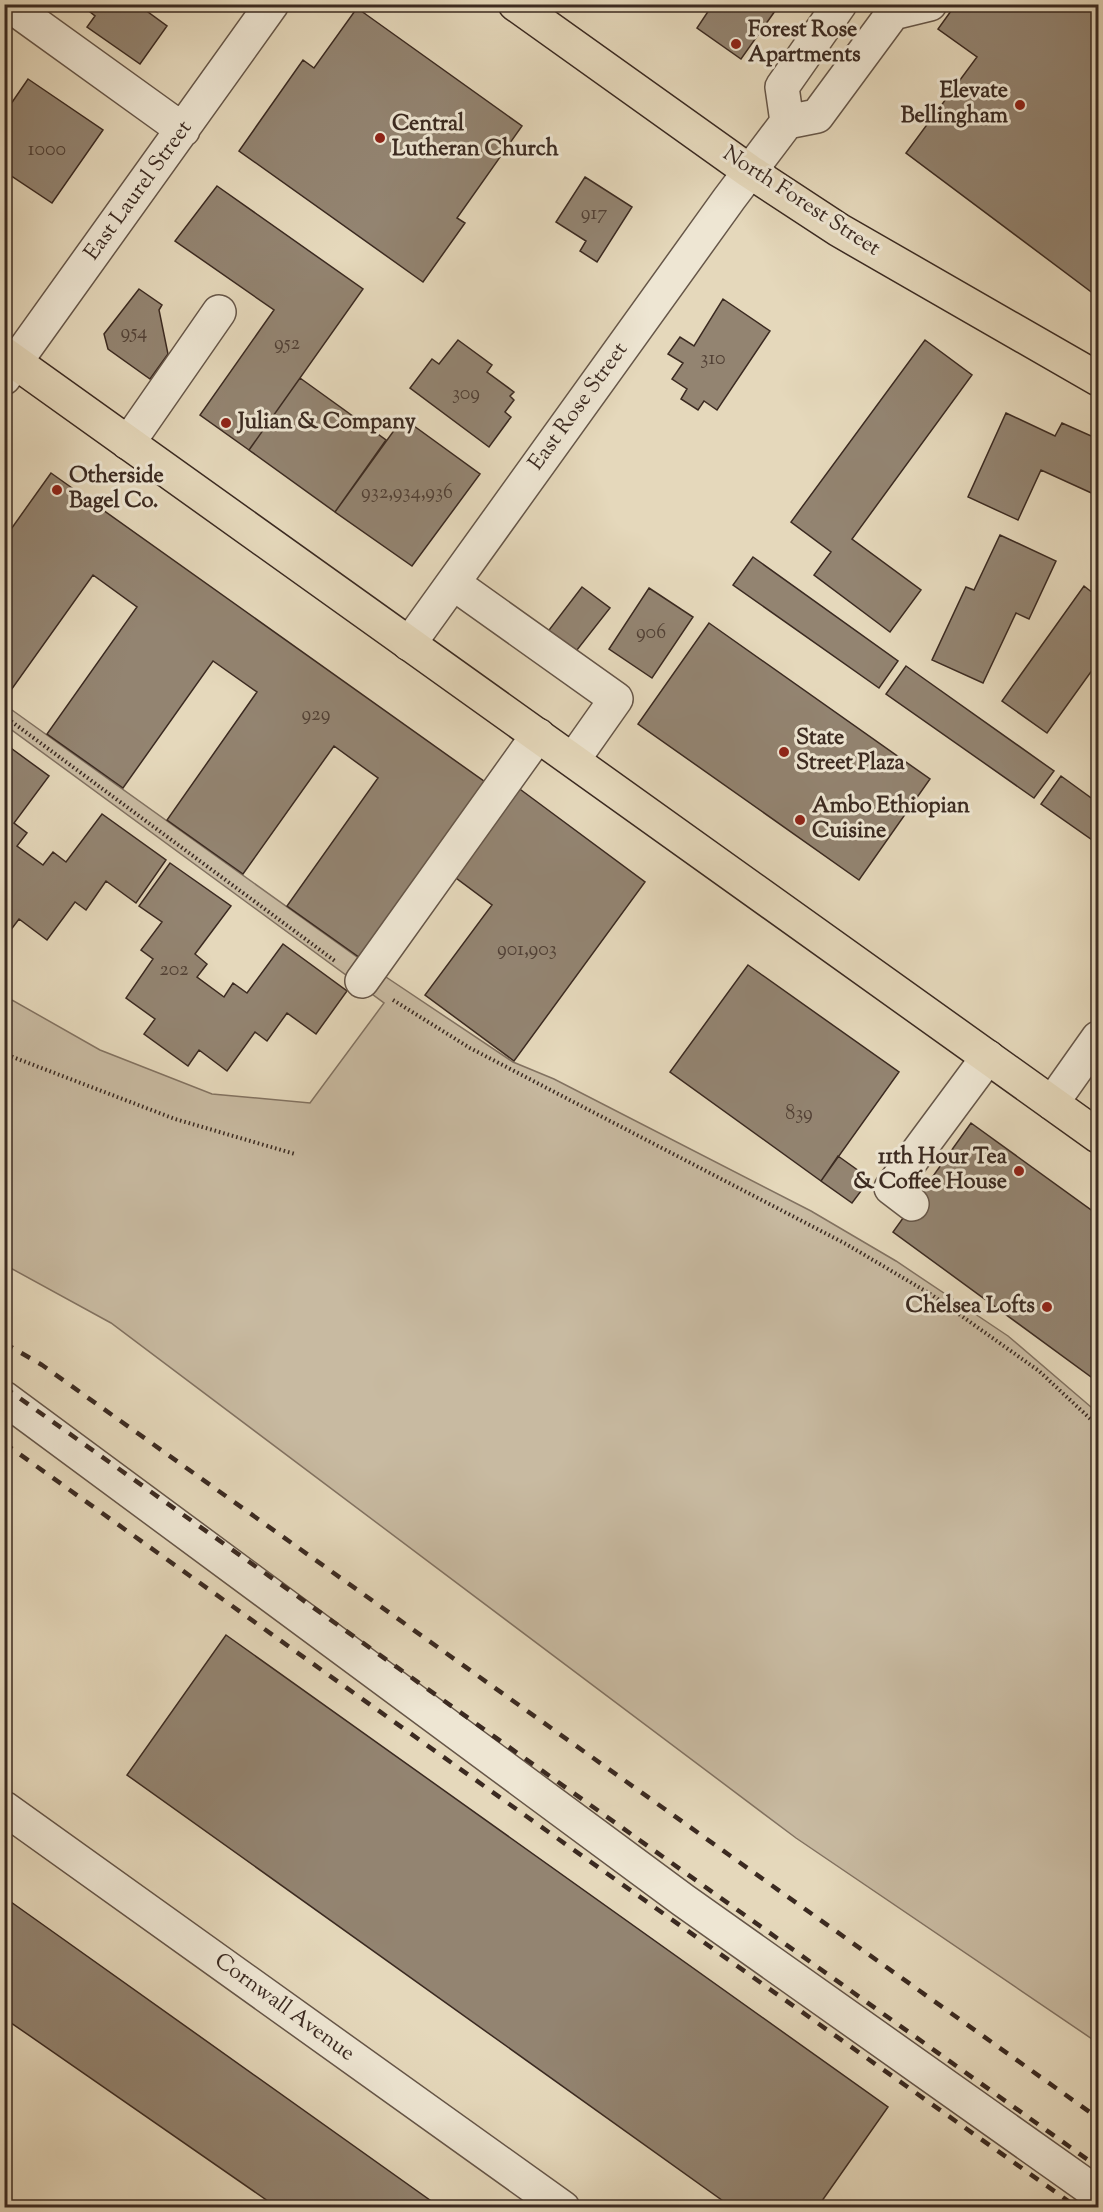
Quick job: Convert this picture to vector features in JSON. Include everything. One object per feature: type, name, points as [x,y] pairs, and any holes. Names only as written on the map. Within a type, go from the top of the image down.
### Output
[{"type":"main road","name":"North Forest Street","points":[[515,4],[749,171],[839,230],[1098,379]]},
{"type":"main road","points":[[8,365],[128,443],[1098,1136]]},
{"type":"street","points":[[8,4],[183,130]]},
{"type":"street","name":"East Laurel Street","points":[[8,365],[183,130],[272,4]]},
{"type":"street","points":[[840,4],[782,87],[787,122],[817,116],[894,9],[930,4]]},
{"type":"street","name":"East Rose Street","points":[[409,644],[749,171],[787,122]]},
{"type":"street","points":[[128,443],[219,312]]},
{"type":"street","points":[[453,583],[616,699],[573,760]]},
{"type":"street","points":[[362,981],[538,735]]},
{"type":"street","points":[[1052,1103],[1098,1038]]},
{"type":"street","points":[[912,1204],[891,1188],[988,1057]]},
{"type":"street","points":[[4,1398],[683,1900],[1098,2194]]},
{"type":"street","name":"Cornwall Avenue","points":[[4,1808],[562,2208]]},
{"type":"path","points":[[4,716],[362,981],[470,1048],[846,1244],[932,1295],[1039,1371],[1098,1426]]},
{"type":"path","points":[[4,1052],[175,1119],[295,1154]]},
{"type":"shaded area","points":[[5,705],[371,967],[513,1062],[554,1079],[811,1211],[896,1261],[1008,1336],[1098,1413],[1098,2043],[796,1838],[111,1323],[5,1265],[5,996],[100,1050],[212,1094],[310,1103],[384,1003],[5,725]]},
{"type":"building","points":[[80,4],[137,4],[167,26],[140,64],[87,27],[95,16]]},
{"type":"building","name":"Forest Rose Apartments","points":[[713,4],[780,4],[741,59],[697,28]]},
{"type":"building","name":"Elevate Bellingham","points":[[956,4],[1098,4],[1098,297],[906,153],[977,57],[938,29]]},
{"type":"building","name":"Central Lutheran Church","points":[[357,8],[522,126],[457,218],[465,223],[423,282],[239,151],[303,60],[314,68]]},
{"type":"building","points":[[28,79],[103,130],[52,203],[4,171],[4,114]]},
{"type":"building","points":[[585,177],[632,207],[597,262],[580,251],[586,241],[556,222]]},
{"type":"building","points":[[217,186],[363,289],[249,450],[200,415],[274,310],[175,241]]},
{"type":"building","points":[[139,289],[162,305],[159,310],[168,354],[150,379],[108,349],[104,334]]},
{"type":"building","points":[[723,299],[770,331],[717,410],[704,401],[698,410],[681,399],[687,389],[672,379],[683,363],[668,354],[680,337],[694,346]]},
{"type":"building","points":[[458,340],[492,365],[487,372],[514,392],[510,396],[514,400],[505,412],[511,417],[489,447],[410,388],[432,359],[439,364]]},
{"type":"building","points":[[925,340],[972,375],[852,539],[921,590],[890,632],[814,575],[831,552],[791,522]]},
{"type":"building","points":[[300,378],[386,440],[335,512],[249,450]]},
{"type":"building","points":[[1006,413],[1055,436],[1062,423],[1098,439],[1098,496],[1041,470],[1018,520],[968,497]]},
{"type":"building","points":[[403,418],[480,474],[412,566],[335,512]]},
{"type":"building","points":[[51,473],[488,784],[363,960],[287,906],[378,778],[334,746],[243,874],[167,820],[257,692],[213,661],[123,788],[47,734],[137,607],[93,575],[4,700],[4,539]]},
{"type":"building","points":[[1000,535],[1056,561],[1029,619],[1016,613],[983,683],[932,660],[966,587],[974,590]]},
{"type":"building","points":[[753,557],[898,661],[879,688],[733,585]]},
{"type":"building","points":[[1084,586],[1098,597],[1098,662],[1047,733],[1002,701]]},
{"type":"building","points":[[582,587],[610,608],[573,655],[546,634]]},
{"type":"building","points":[[649,588],[693,617],[652,678],[609,649]]},
{"type":"building","name":"State Street Plaza","points":[[709,623],[930,779],[859,880],[638,724]]},
{"type":"building","points":[[906,666],[1054,771],[1034,798],[886,694]]},
{"type":"building","points":[[4,743],[49,776],[14,823],[27,833],[17,846],[43,865],[53,852],[66,862],[102,814],[166,860],[136,903],[106,881],[86,910],[75,902],[47,940],[19,919],[7,935],[4,933]]},
{"type":"building","points":[[1061,776],[1098,803],[1098,844],[1041,804]]},
{"type":"building","points":[[517,787],[645,882],[514,1061],[425,995],[492,905],[452,875]]},
{"type":"building","points":[[170,863],[231,906],[195,954],[207,964],[197,977],[224,997],[233,983],[247,993],[283,944],[347,991],[316,1034],[287,1013],[267,1041],[255,1032],[227,1071],[199,1050],[188,1066],[144,1034],[155,1019],[126,998],[153,959],[141,950],[162,922],[139,906]]},
{"type":"building","points":[[748,965],[899,1072],[821,1181],[670,1072]]},
{"type":"building","name":"Chelsea Lofts","points":[[971,1123],[1098,1215],[1098,1382],[893,1232]]},
{"type":"building","points":[[838,1156],[870,1179],[852,1203],[821,1181]]},
{"type":"building","points":[[226,1635],[888,2107],[817,2208],[733,2208],[127,1775]]},
{"type":"building","points":[[4,1897],[441,2208],[278,2208],[4,2018]]},
{"type":"railway","points":[[4,1343],[42,1365],[1098,2118]]},
{"type":"railway","points":[[4,1387],[1098,2167]]},
{"type":"railway","points":[[4,1443],[1078,2208]]},
{"type":"place","name":"Forest Rose Apartments","points":[[736,44]]},
{"type":"place","name":"Elevate Bellingham","points":[[1020,105]]},
{"type":"place","name":"Central Lutheran Church","points":[[380,138]]},
{"type":"place","name":"Julian & Company","points":[[226,423]]},
{"type":"place","name":"Otherside Bagel Co.","points":[[57,490]]},
{"type":"place","name":"State Street Plaza","points":[[784,752]]},
{"type":"place","name":"Ambo Ethiopian Cuisine","points":[[800,820]]},
{"type":"place","name":"11th Hour Tea & Coffee House","points":[[1019,1171]]},
{"type":"place","name":"Chelsea Lofts","points":[[1047,1307]]}]
